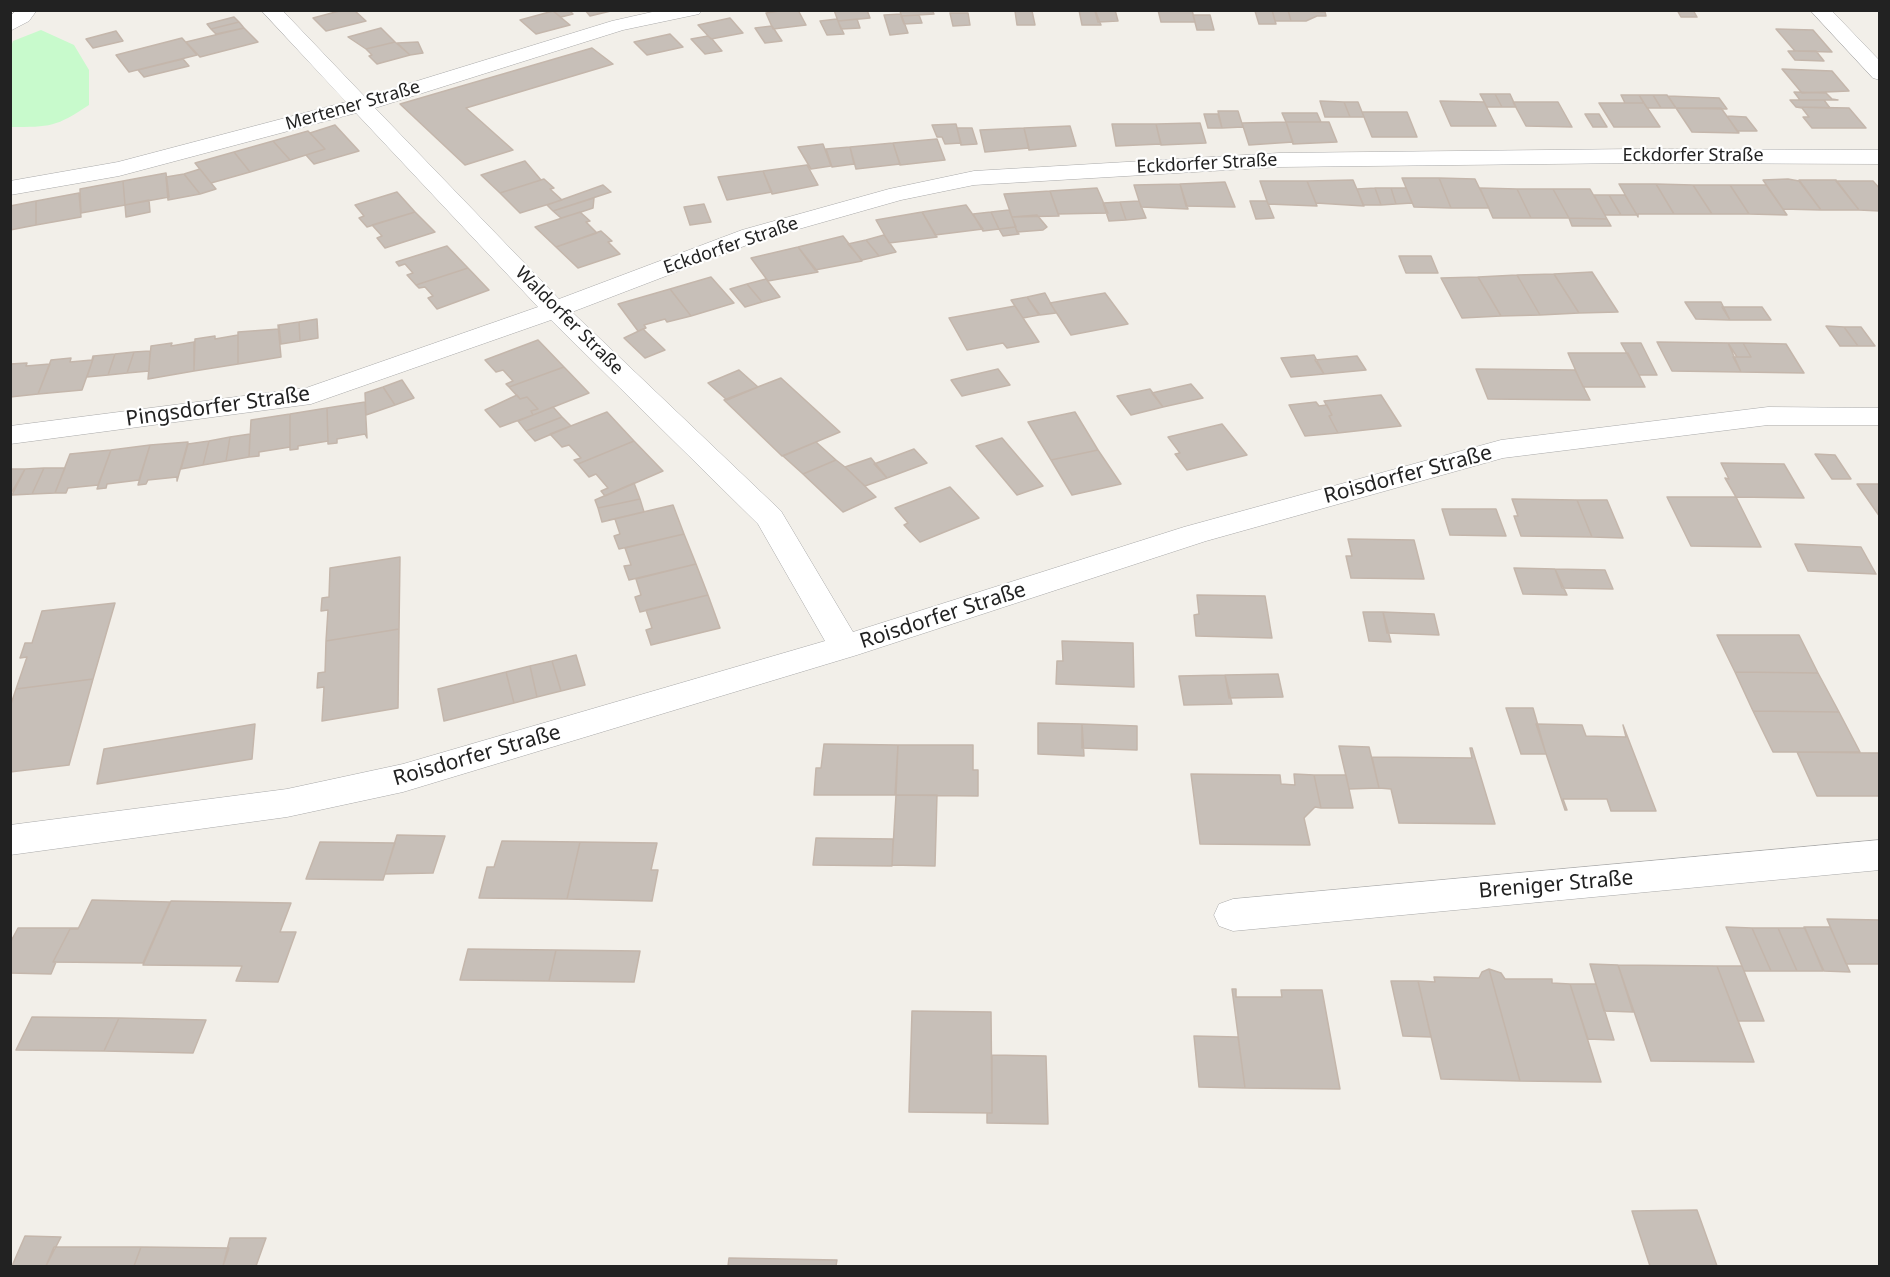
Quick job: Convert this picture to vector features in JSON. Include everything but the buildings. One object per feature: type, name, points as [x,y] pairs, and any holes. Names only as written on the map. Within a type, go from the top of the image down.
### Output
[{"type":"street","points":[[10,25],[22,17],[27,10]]},
{"type":"street","name":"Waldorfer Straße","points":[[271,10],[555,310],[770,518],[845,647]]},
{"type":"street","name":"Mertener Straße","points":[[10,188],[119,169],[361,105],[619,25],[692,10]]},
{"type":"street","points":[[1820,10],[1880,74]]},
{"type":"street","name":"Eckdorfer Straße","points":[[555,310],[751,235],[897,194],[974,178],[1279,160],[1636,156],[1880,157]]},
{"type":"street","name":"Pingsdorfer Straße","points":[[10,435],[311,396],[555,310]]},
{"type":"street","name":"Roisdorfer Straße","points":[[10,840],[287,803],[403,778],[845,647],[1195,534],[1501,449],[1768,416],[1878,417]]},
{"type":"street","name":"Breniger Straße","points":[[1233,915],[1880,855]]},
{"type":"green space","points":[[41,30],[74,45],[89,70],[89,105],[60,122],[35,127],[11,127],[11,47],[13,41]]}]
